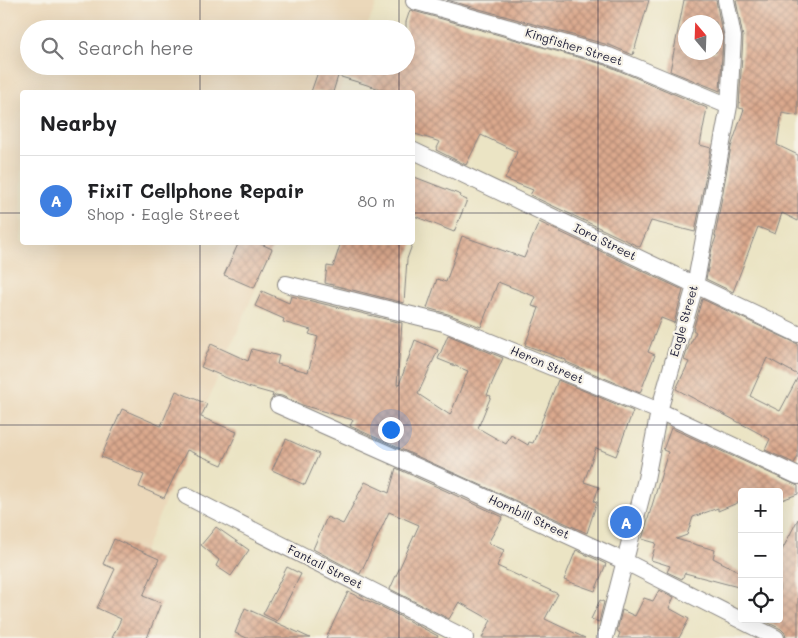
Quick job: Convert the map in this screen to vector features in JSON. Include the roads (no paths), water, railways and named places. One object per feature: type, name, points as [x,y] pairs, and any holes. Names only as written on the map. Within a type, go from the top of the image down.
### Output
[{"type":"street","name":"Eagle Street","points":[[605,638],[646,479],[659,411],[695,286],[729,106],[733,37],[726,0]]},
{"type":"street","name":"Kingfisher Street","points":[[414,1],[609,56],[729,106]]},
{"type":"street","name":"Iora Street","points":[[415,151],[798,334]]},
{"type":"street","name":"Heron Street","points":[[286,284],[444,322],[659,411],[798,476]]},
{"type":"street","name":"Hornbill Street","points":[[278,405],[626,562],[776,638]]},
{"type":"street","name":"Fantail Street","points":[[186,496],[465,638]]},
{"type":"place","name":"FixiT Cellphone Repair","points":[[626,522]]}]
